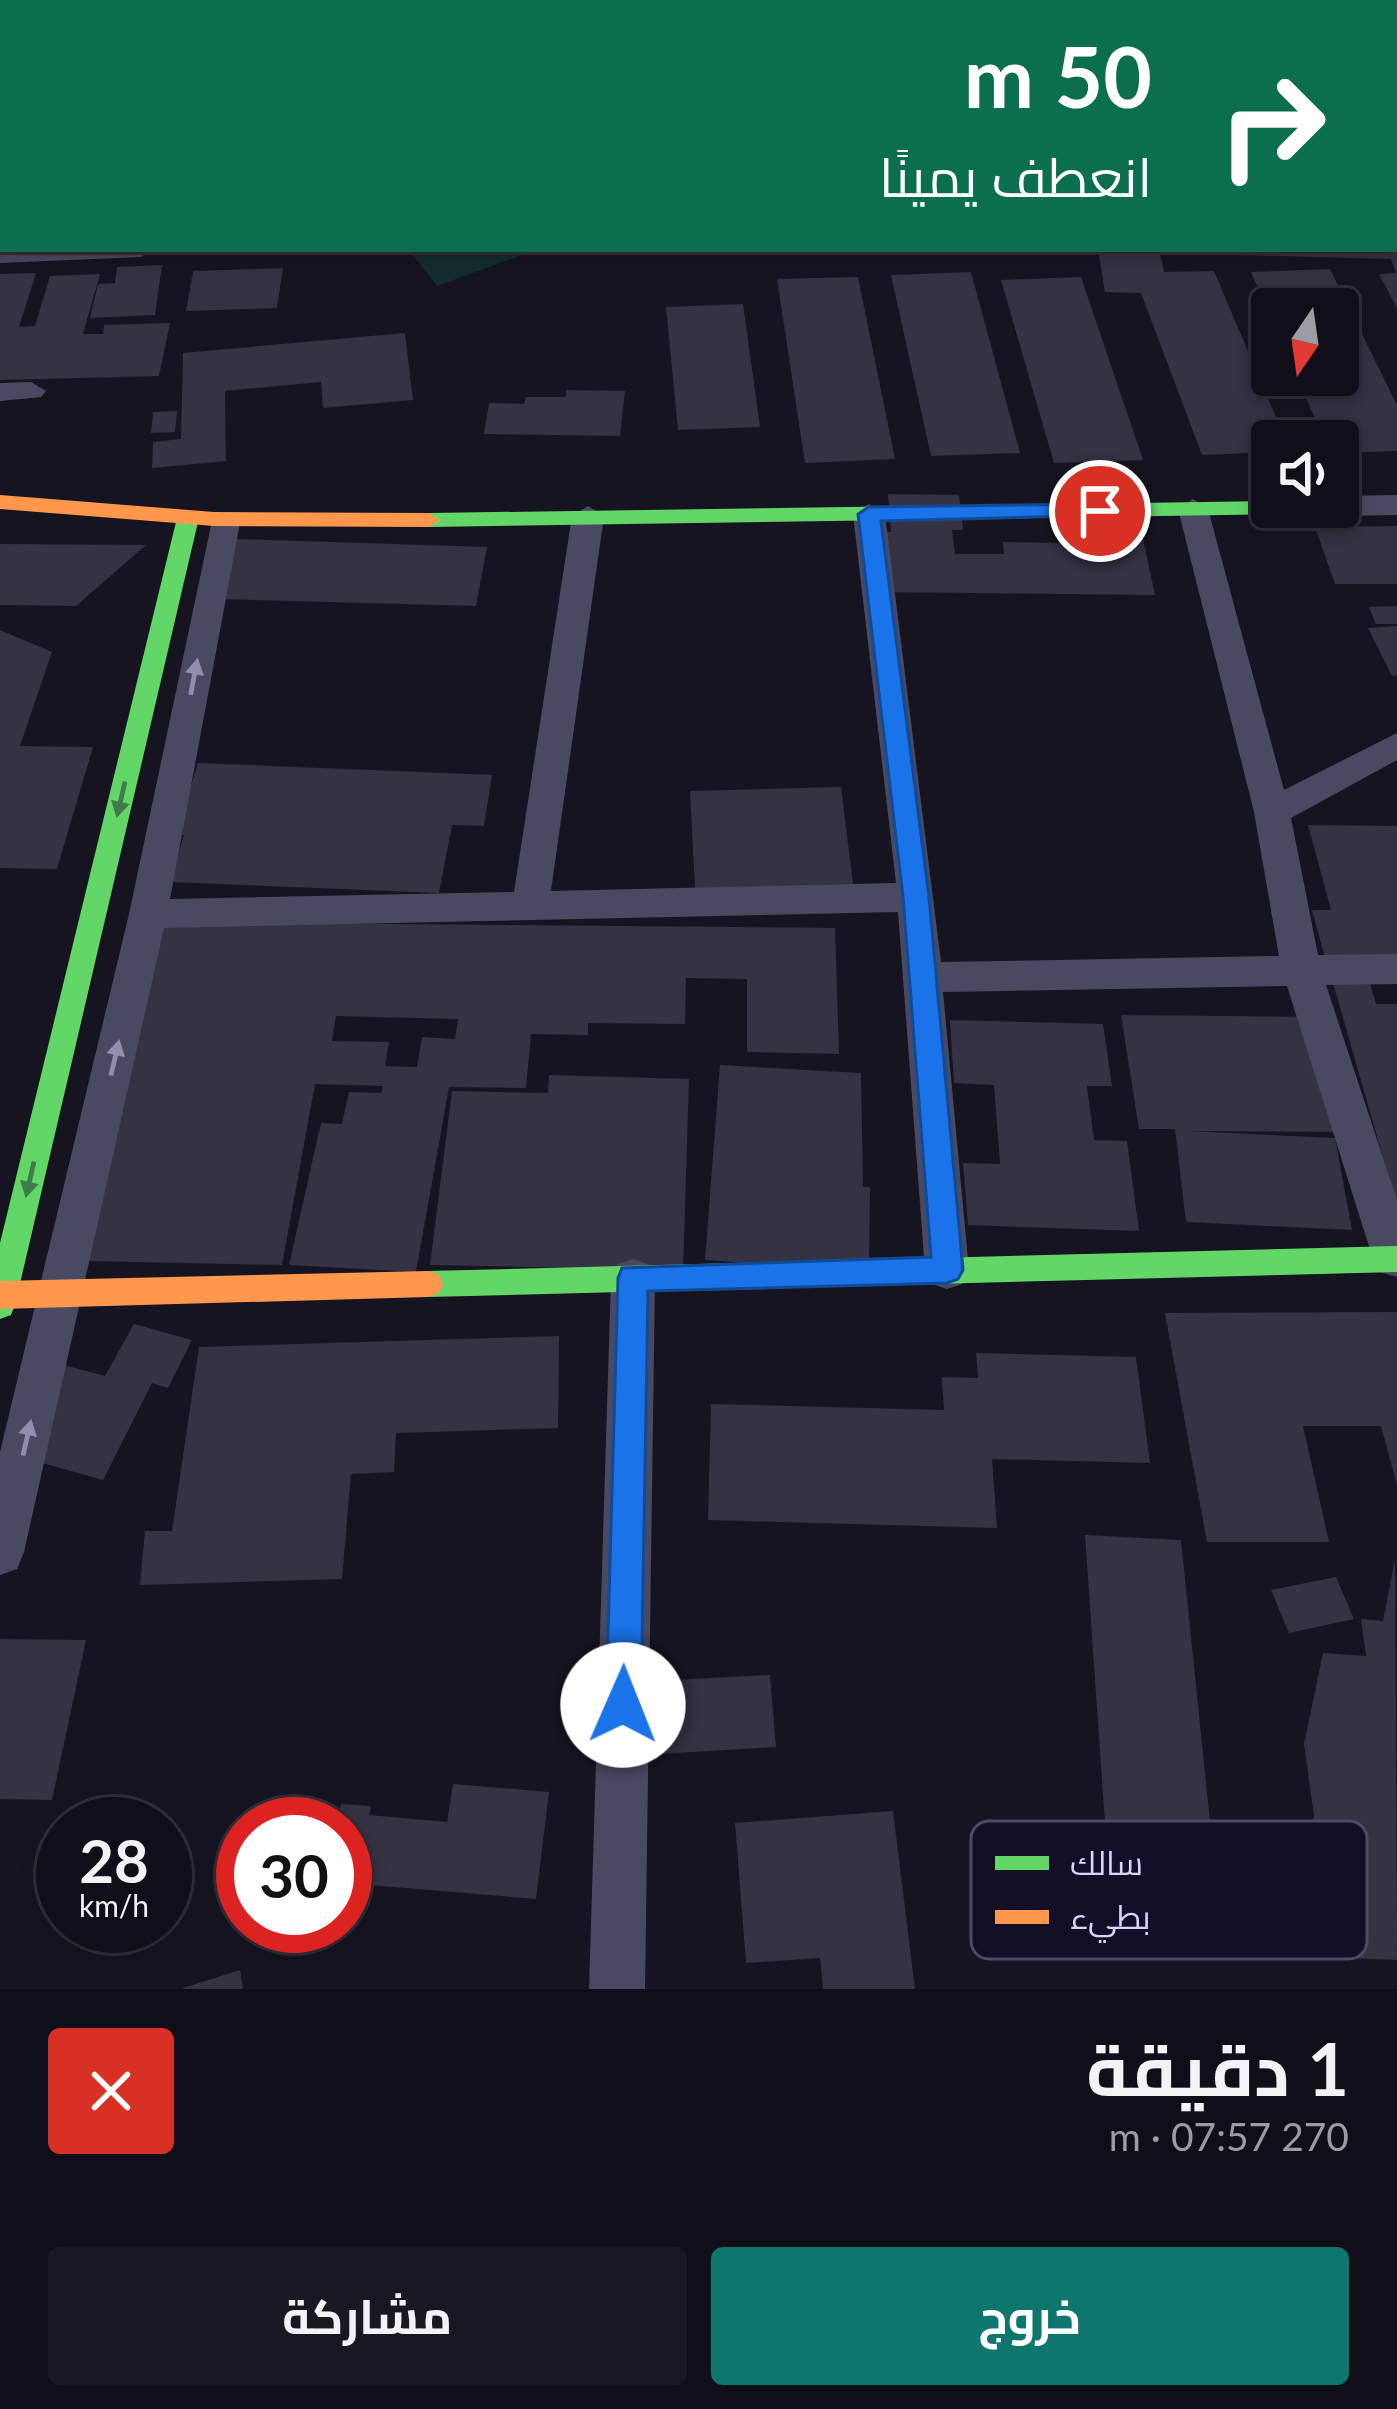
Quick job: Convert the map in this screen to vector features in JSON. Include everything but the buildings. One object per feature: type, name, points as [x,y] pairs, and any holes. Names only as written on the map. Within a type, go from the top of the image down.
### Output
[{"type":"street","points":[[0,254],[56,252]]},
{"type":"street","points":[[0,392],[32,391]]},
{"type":"street","points":[[0,502],[205,523],[1251,508]]},
{"type":"street","points":[[1359,506],[1397,505]]},
{"type":"street","points":[[205,523],[1,1298],[1396,1258],[1301,969],[1272,812],[1192,509]]},
{"type":"street","points":[[869,514],[916,897],[947,1270]]},
{"type":"street","points":[[530,902],[588,516]]},
{"type":"street","points":[[0,1552],[148,914],[205,523]]},
{"type":"street","points":[[1272,812],[1397,745]]},
{"type":"street","points":[[148,914],[916,897]]},
{"type":"street","points":[[922,977],[1397,969]]},
{"type":"street","points":[[617,1989],[633,1278]]},
{"type":"green space","points":[[410,252],[531,252],[437,286]]},
{"type":"traffic: fast","points":[[429,520],[1251,508]]},
{"type":"traffic: fast","points":[[0,1305],[187,522]]},
{"type":"traffic: fast","points":[[428,1284],[1397,1259]]},
{"type":"traffic: slow","points":[[0,502],[214,519],[429,520]]},
{"type":"traffic: slow","points":[[0,1295],[428,1284]]},
{"type":"route","points":[[623,1705],[633,1278],[947,1270],[916,897],[869,514],[1100,511]]}]
